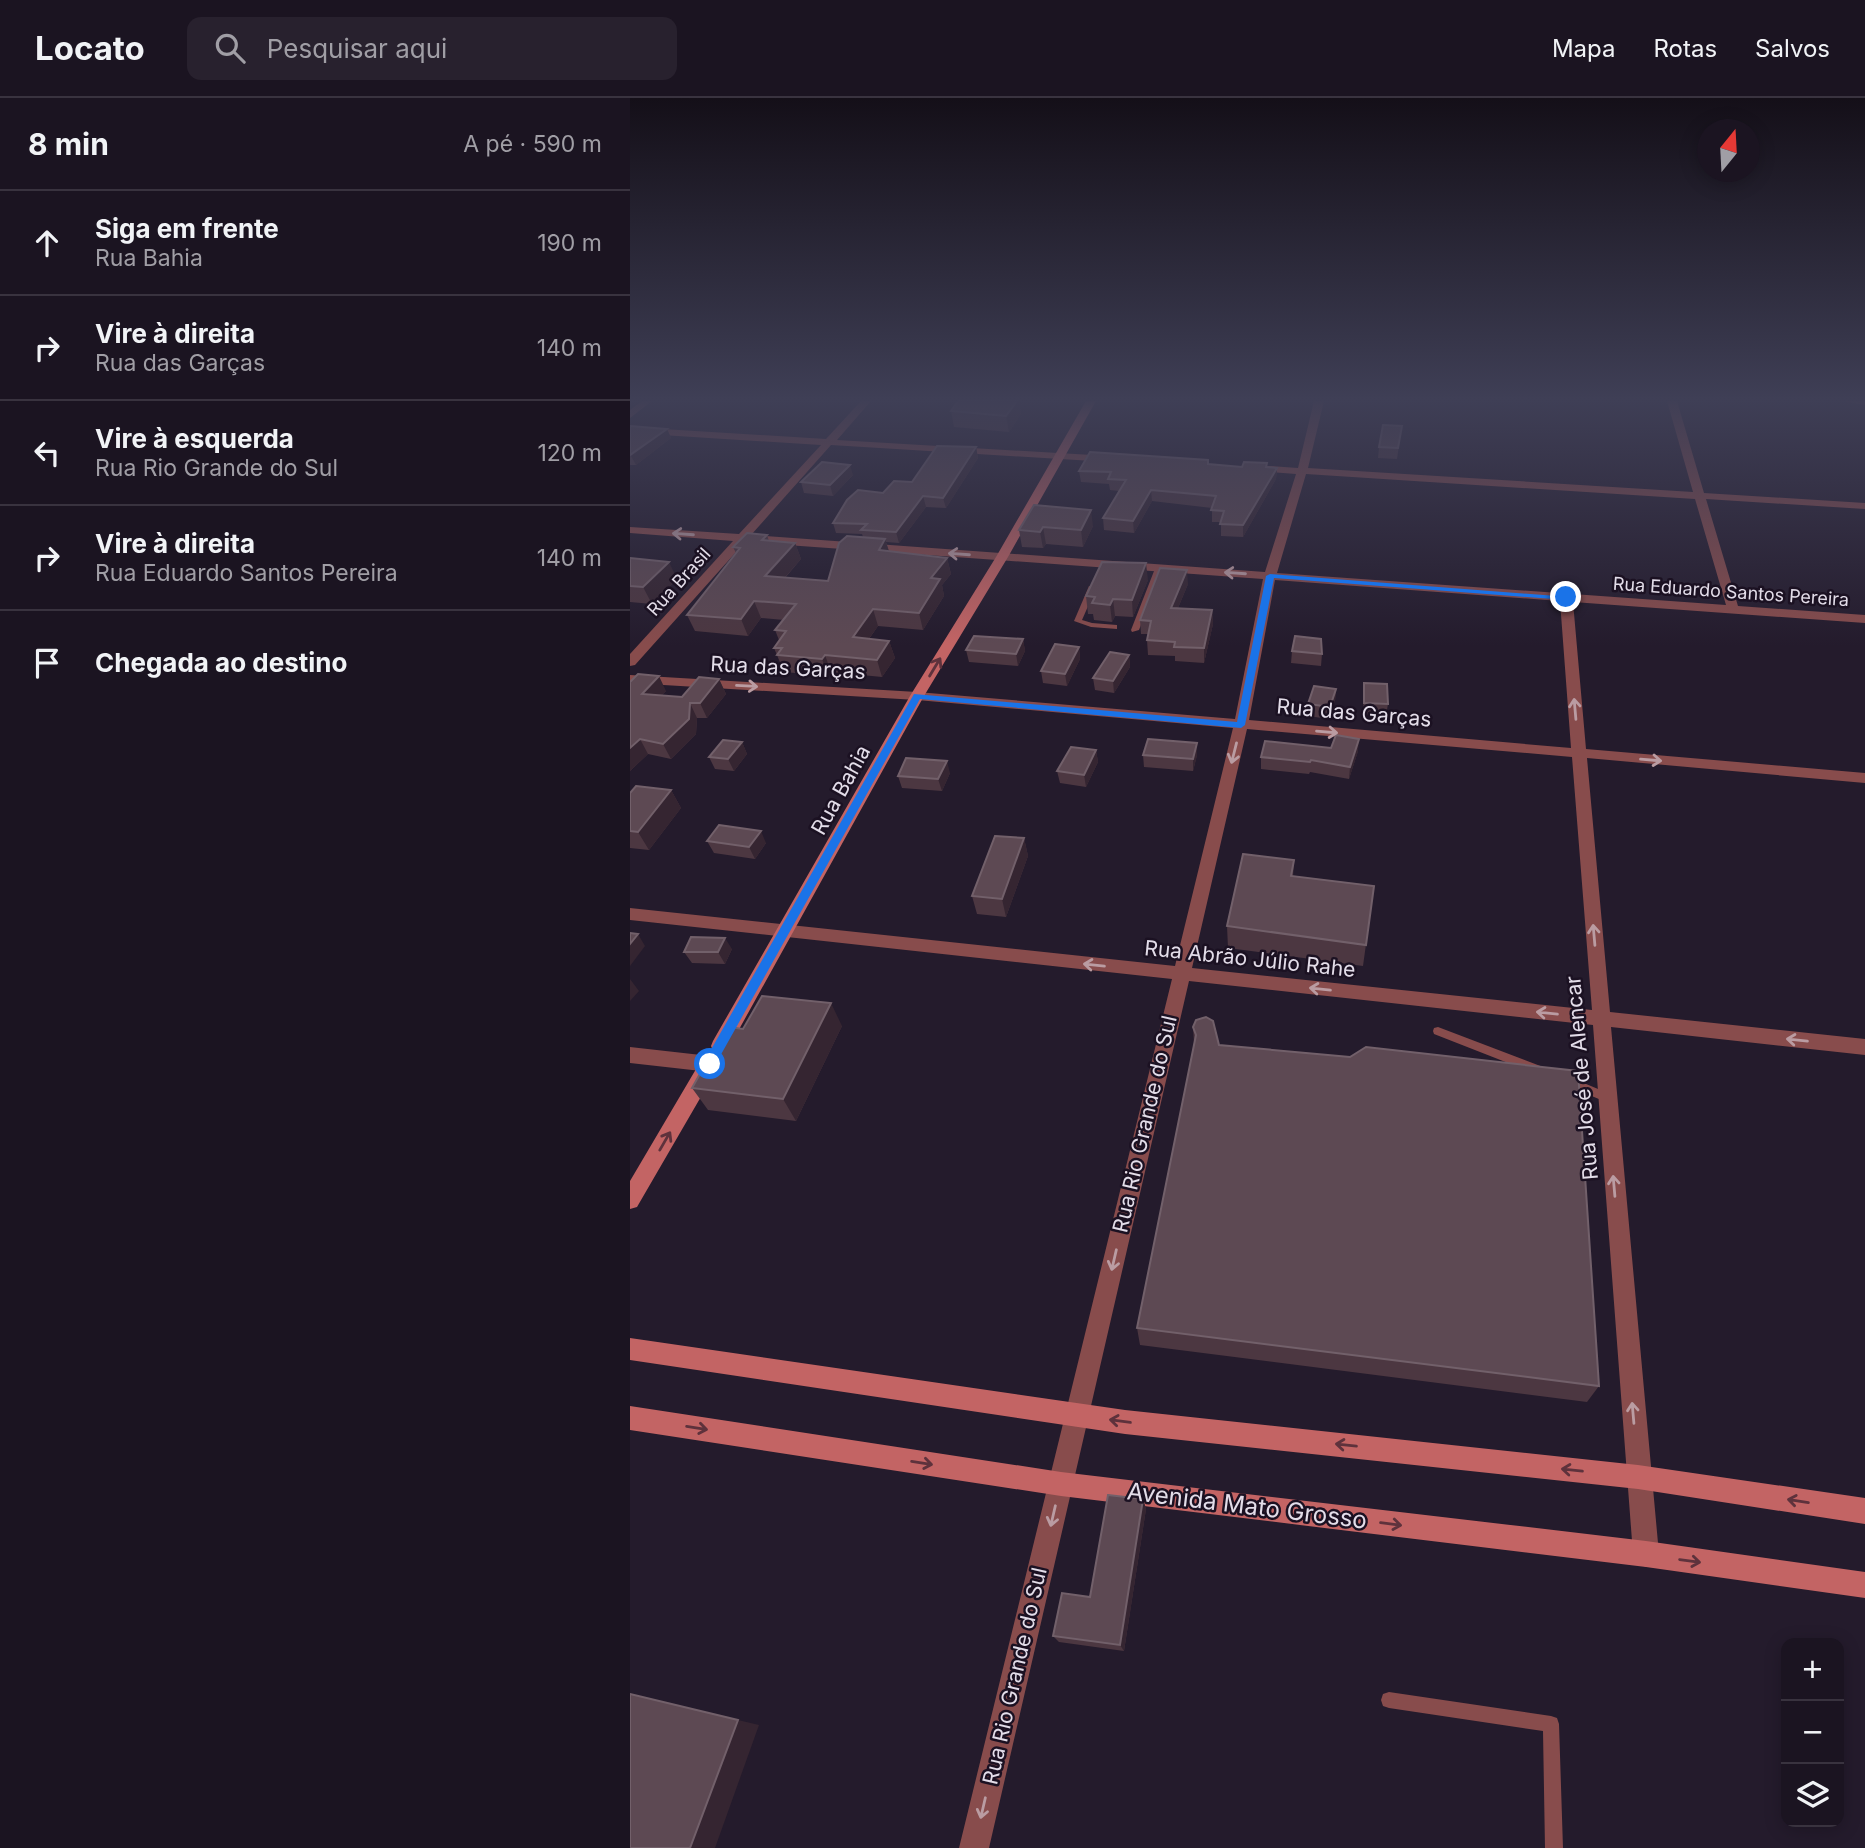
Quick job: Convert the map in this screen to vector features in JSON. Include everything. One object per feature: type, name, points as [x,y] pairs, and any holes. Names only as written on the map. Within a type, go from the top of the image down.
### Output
[{"type":"main road","name":"Rua Bahia","points":[[630,1200],[787,931],[917,696],[1045,483]]},
{"type":"main road","points":[[630,1349],[1078,1415],[1638,1476],[1865,1511]]},
{"type":"main road","name":"Avenida Mato Grosso","points":[[630,1418],[1061,1484],[1646,1554],[1865,1585]]},
{"type":"street","name":"Rua Brasil","points":[[630,662],[792,483]]},
{"type":"street","name":"Rua Rio Grande do Sul","points":[[974,1848],[1241,725],[1270,576],[1298,483]]},
{"type":"street","points":[[1481,483],[1865,506]]},
{"type":"street","points":[[1696,483],[1733,609]]},
{"type":"street","name":"Rua Eduardo Santos Pereira","points":[[630,530],[1865,619]]},
{"type":"street","name":"Rua José de Alencar","points":[[1566,597],[1646,1554]]},
{"type":"street","name":"Rua das Garças","points":[[630,679],[917,696],[1865,778]]},
{"type":"street","name":"Rua Abrão Júlio Rahe","points":[[630,914],[1865,1047]]},
{"type":"street","points":[[630,1055],[710,1064]]},
{"type":"lane","points":[[1104,564],[1078,621],[1114,627]]},
{"type":"lane","points":[[1135,630],[1158,568]]},
{"type":"lane","points":[[1438,1031],[1547,1073]]},
{"type":"lane","points":[[1559,1077],[1606,1097]]},
{"type":"lane","points":[[1390,1700],[1551,1724],[1554,1848]]},
{"type":"building","points":[[892,483],[953,483],[943,498],[923,496],[896,532],[861,530],[867,524],[833,523],[847,500],[858,490],[883,493]]},
{"type":"building","points":[[1124,483],[1268,483],[1243,525],[1220,524],[1224,511],[1211,510],[1216,496],[1151,490],[1133,521],[1103,518]]},
{"type":"building","points":[[1034,505],[1091,510],[1081,530],[1043,527],[1040,532],[1019,530]]},
{"type":"building","points":[[747,533],[767,535],[762,540],[795,543],[765,576],[828,581],[839,543],[847,536],[885,539],[879,550],[947,558],[931,578],[940,579],[919,613],[873,609],[853,637],[889,641],[877,660],[825,655],[822,659],[777,655],[782,648],[774,648],[786,631],[775,630],[796,604],[754,601],[741,619],[687,615],[740,548],[733,547]]},
{"type":"building","points":[[630,558],[669,562],[643,587],[630,586]]},
{"type":"building","points":[[1102,562],[1146,563],[1132,600],[1113,599],[1110,605],[1092,603],[1095,597],[1086,596]]},
{"type":"building","points":[[1160,568],[1187,570],[1171,608],[1212,610],[1204,648],[1174,647],[1175,642],[1147,640],[1151,621],[1140,620]]},
{"type":"building","points":[[974,636],[1023,639],[1016,654],[966,650]]},
{"type":"building","points":[[1295,636],[1321,639],[1322,654],[1292,651]]},
{"type":"building","points":[[1055,644],[1079,647],[1065,674],[1041,671]]},
{"type":"building","points":[[1110,652],[1129,655],[1113,681],[1093,678]]},
{"type":"building","points":[[638,674],[659,676],[642,694],[682,697],[699,677],[719,679],[700,703],[690,703],[689,719],[663,744],[640,739],[630,748],[630,682]]},
{"type":"building","points":[[1364,683],[1387,684],[1388,704],[1364,703]]},
{"type":"building","points":[[1314,686],[1336,689],[1330,707],[1308,704]]},
{"type":"building","points":[[1336,735],[1359,739],[1350,767],[1311,760],[1261,757],[1265,741],[1331,748]]},
{"type":"building","points":[[1148,739],[1197,743],[1193,759],[1143,755]]},
{"type":"building","points":[[723,740],[742,742],[728,759],[709,757]]},
{"type":"building","points":[[1071,747],[1096,750],[1084,775],[1057,771]]},
{"type":"building","points":[[906,758],[947,761],[938,779],[898,776]]},
{"type":"building","points":[[636,786],[671,790],[638,832],[630,831],[630,793]]},
{"type":"building","points":[[719,825],[761,831],[749,847],[707,841]]},
{"type":"building","points":[[995,836],[1024,838],[1002,899],[972,896]]},
{"type":"building","points":[[1243,854],[1294,860],[1291,876],[1374,886],[1366,945],[1227,926]]},
{"type":"building","points":[[630,933],[638,934],[630,944]]},
{"type":"building","points":[[691,937],[725,938],[718,952],[684,952]]},
{"type":"building","points":[[762,996],[831,1003],[783,1099],[692,1088],[729,1027],[743,1029]]},
{"type":"building","points":[[1206,1017],[1213,1021],[1219,1045],[1350,1057],[1366,1047],[1578,1071],[1599,1386],[1137,1328],[1196,1035],[1193,1027],[1196,1020]]},
{"type":"building","points":[[1108,1495],[1143,1499],[1120,1645],[1053,1636],[1062,1593],[1090,1597]]},
{"type":"building","points":[[630,1694],[738,1720],[690,1848],[630,1848]]},
{"type":"route","points":[[710,1064],[917,696],[1241,725],[1270,576],[1566,597]]}]
